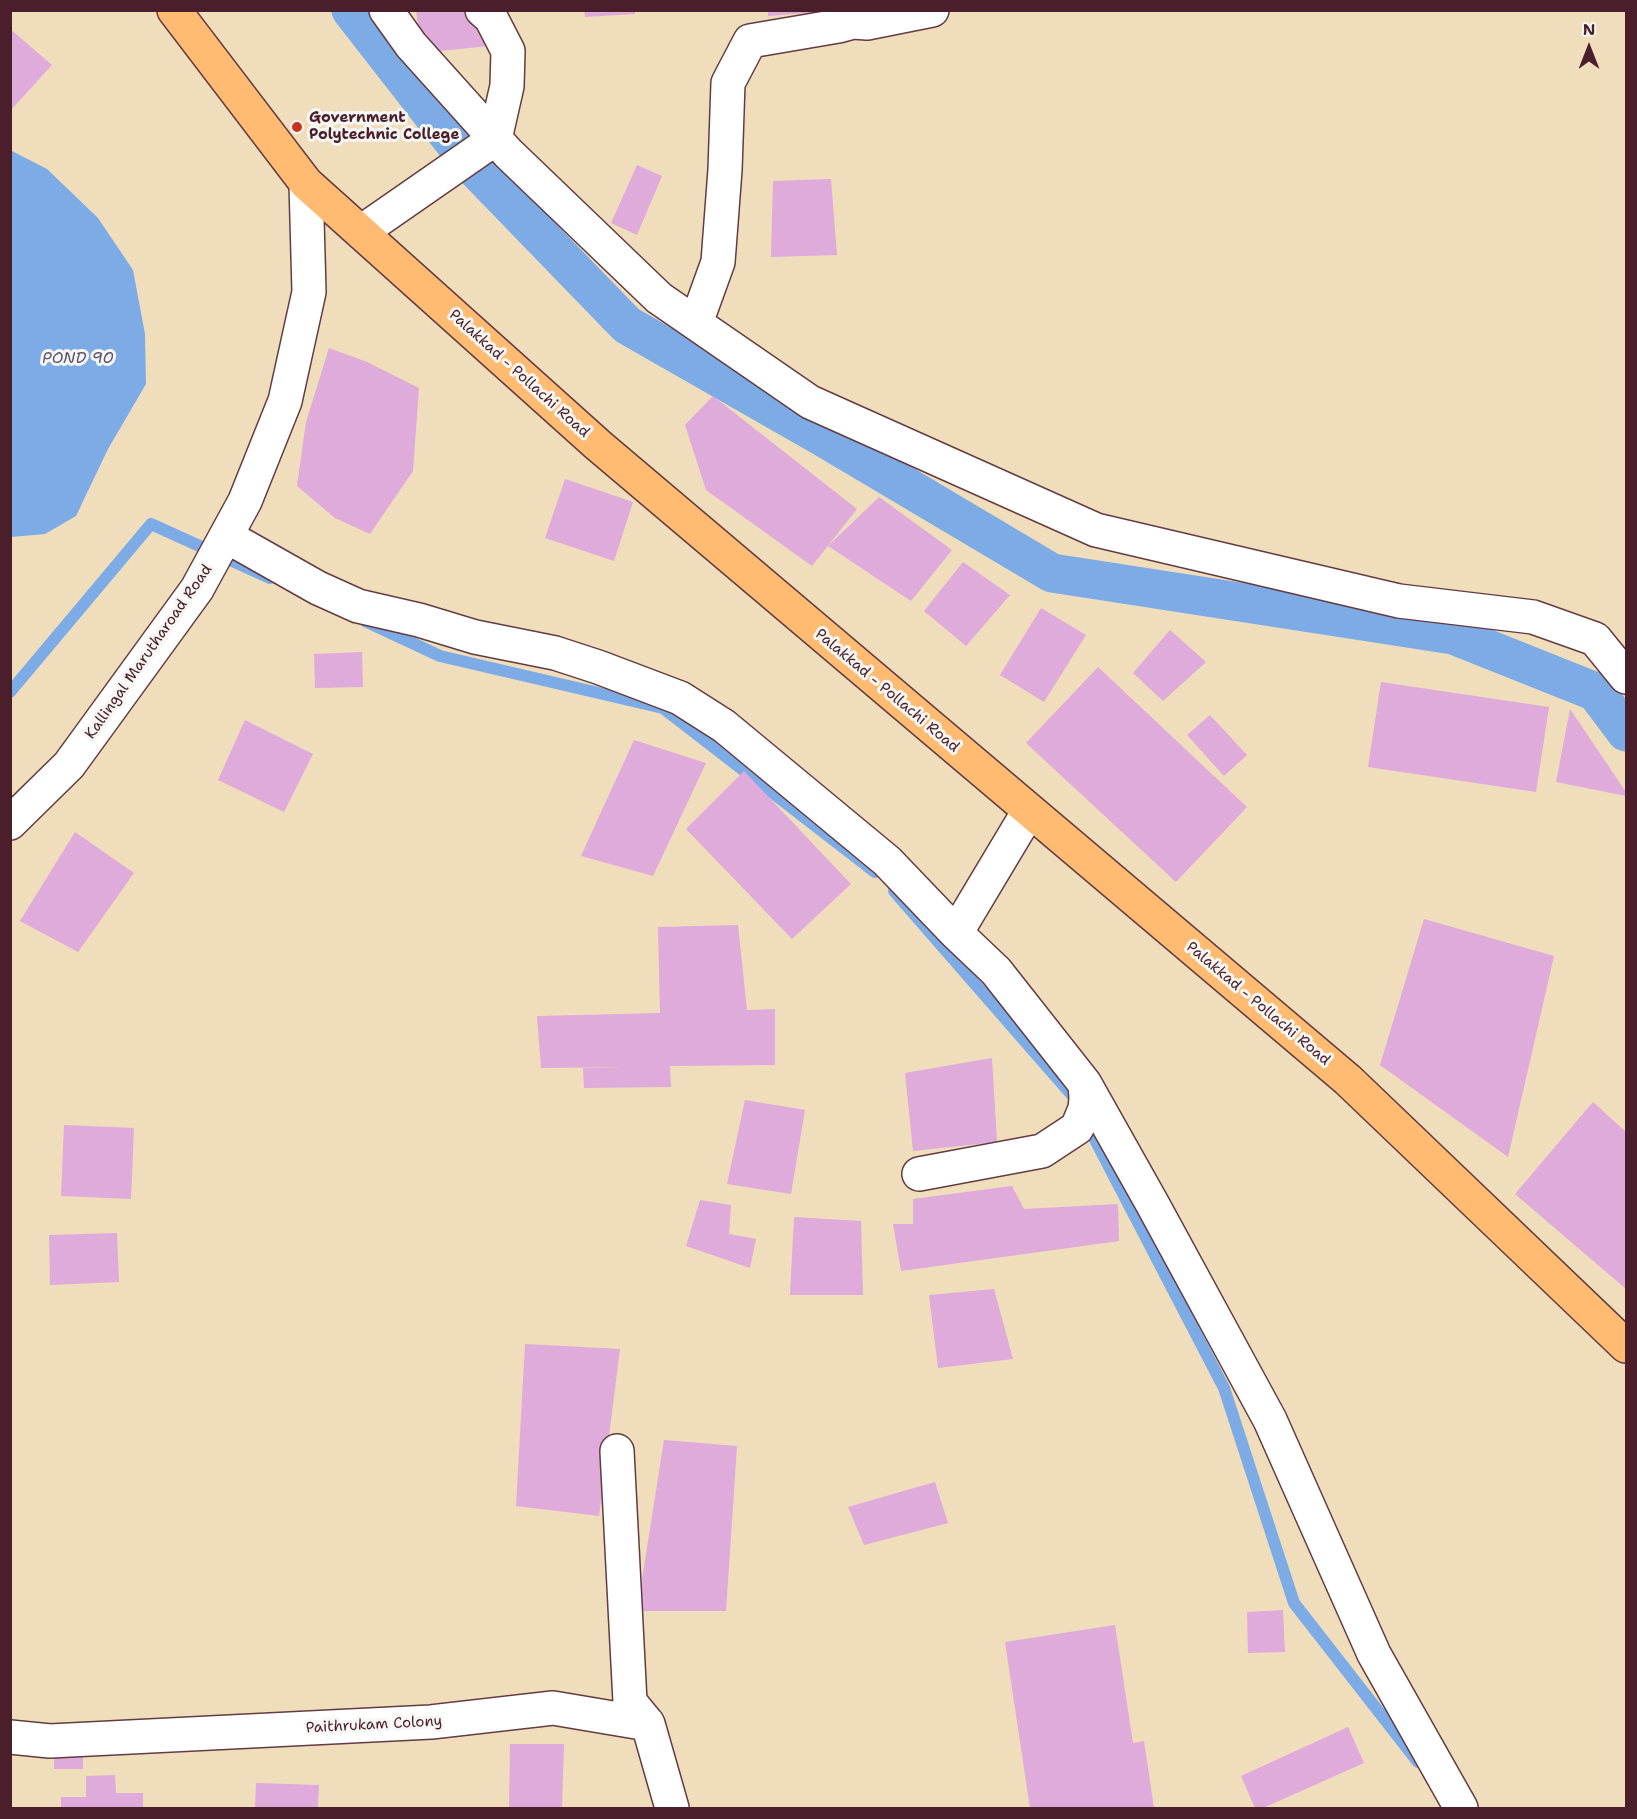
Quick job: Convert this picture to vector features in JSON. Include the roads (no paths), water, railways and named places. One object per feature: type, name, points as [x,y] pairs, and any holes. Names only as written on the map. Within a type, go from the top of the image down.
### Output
[{"type":"main road","name":"Palakkad - Pollachi Road","points":[[174,10],[306,183],[598,445],[1348,1080],[1626,1346]]},
{"type":"street","points":[[386,10],[411,45],[495,139],[659,298],[810,402],[1096,530],[1399,601],[1533,617],[1594,639],[1626,676]]},
{"type":"street","points":[[360,232],[495,139],[507,86],[508,51],[491,18],[482,10]]},
{"type":"street","points":[[696,323],[718,262],[725,170],[728,83],[750,41],[838,26],[866,16],[932,10]]},
{"type":"street","name":"Kallingal Marutharoad Road","points":[[10,823],[69,765],[196,589],[245,501],[285,400],[309,292],[306,183]]},
{"type":"street","points":[[226,536],[318,588],[358,606],[419,620],[475,637],[555,653],[680,698],[724,726],[887,861],[996,971],[1085,1084],[1270,1419],[1374,1654],[1461,1809]]},
{"type":"street","points":[[956,933],[1029,811]]},
{"type":"street","points":[[919,1174],[1042,1151],[1077,1128],[1085,1109],[1085,1084]]},
{"type":"street","points":[[617,1451],[630,1702],[648,1724],[672,1809]]},
{"type":"street","name":"Paithrukam Colony","points":[[10,1737],[50,1741],[431,1722],[553,1708],[648,1724]]},
{"type":"water","name":"POND 90","points":[[10,150],[47,169],[98,218],[133,270],[145,334],[146,384],[108,449],[76,516],[45,534],[11,537]]},
{"type":"waterway","points":[[351,10],[471,164],[627,325],[823,437],[1052,573],[1453,635],[1596,692],[1626,732]]},
{"type":"waterway","points":[[10,692],[151,524],[270,578]]},
{"type":"waterway","points":[[365,621],[440,656],[663,708],[875,872]]},
{"type":"waterway","points":[[894,891],[1071,1094]]},
{"type":"waterway","points":[[1090,1130],[1224,1388],[1294,1603],[1418,1762]]},
{"type":"place","name":"Government Polytechnic College","points":[[297,127]]}]
